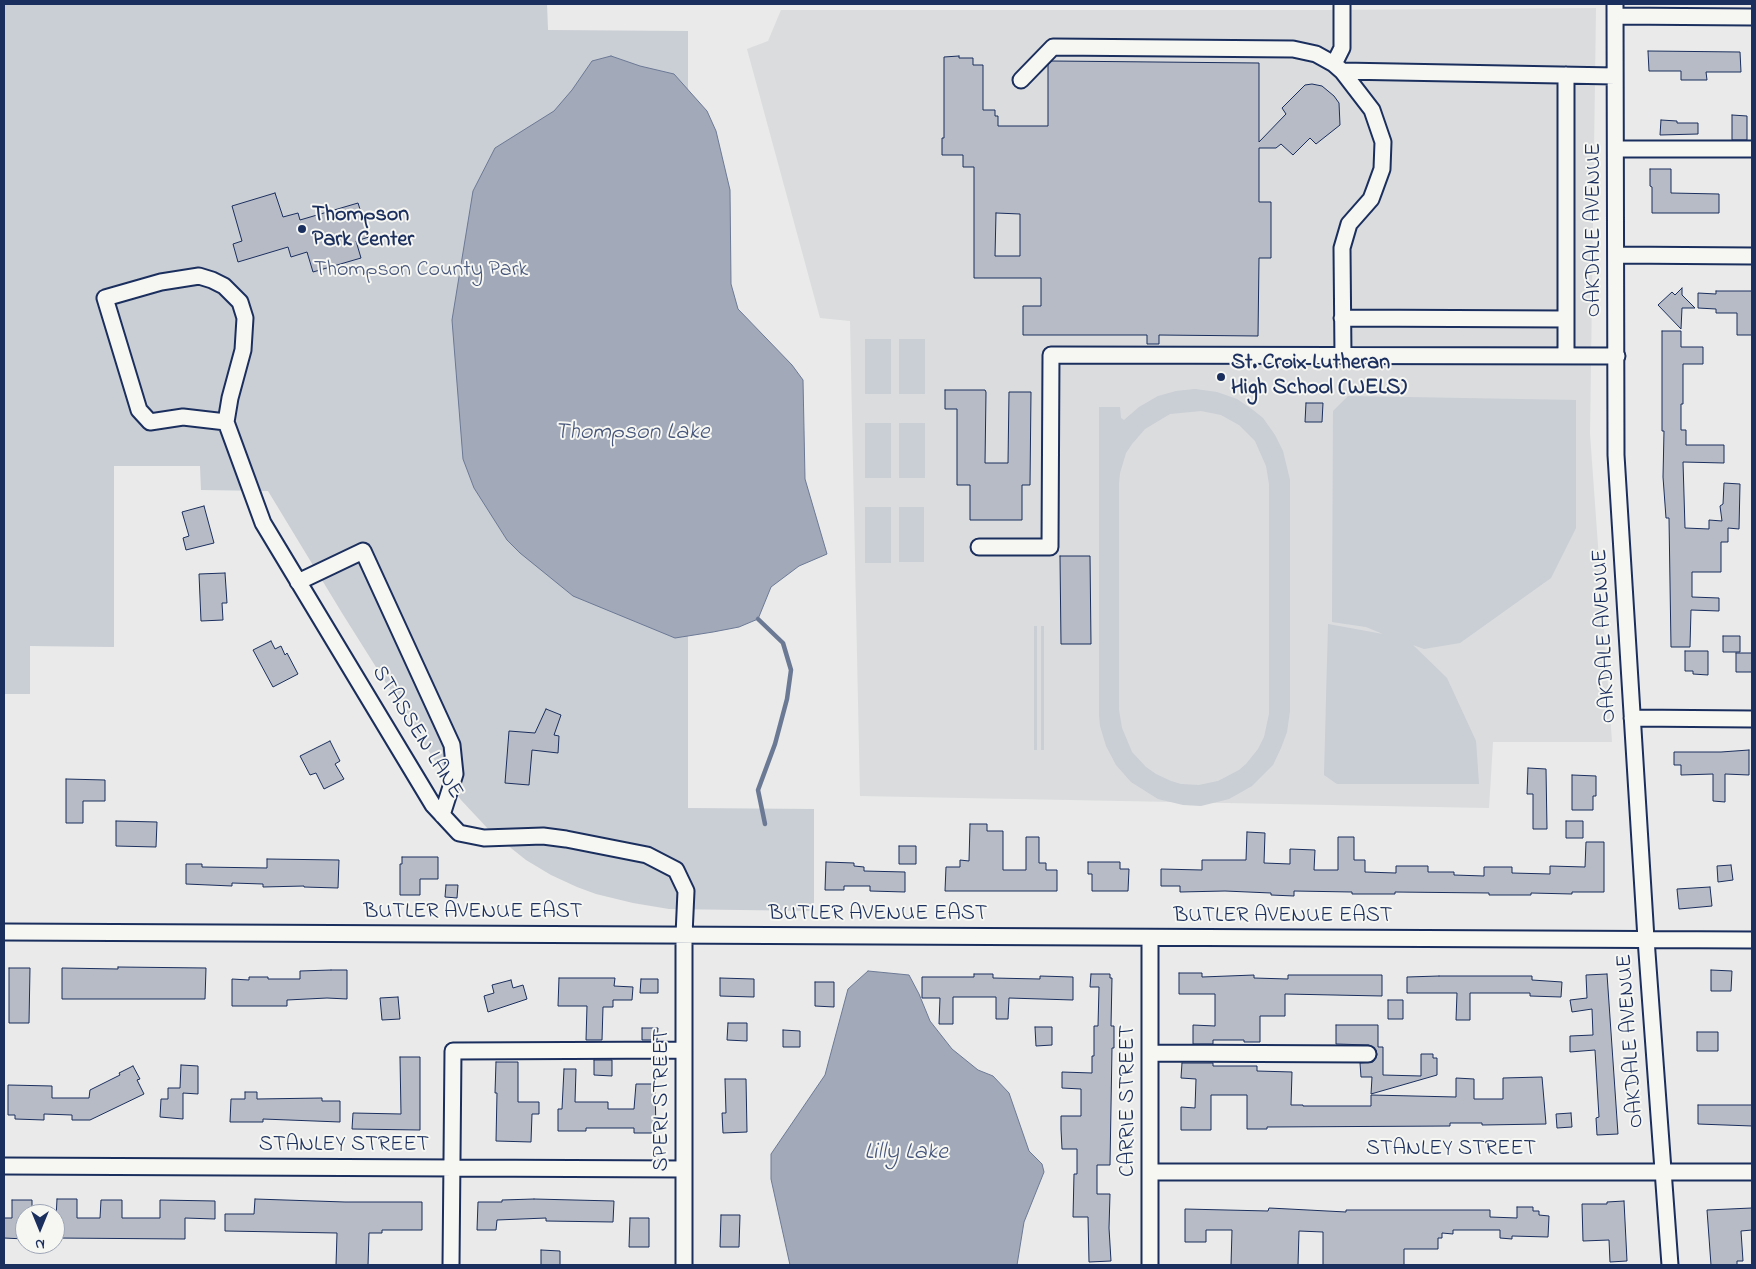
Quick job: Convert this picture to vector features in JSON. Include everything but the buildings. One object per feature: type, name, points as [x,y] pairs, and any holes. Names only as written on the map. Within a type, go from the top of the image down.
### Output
[{"type":"street","points":[[1338,67],[1342,48],[1342,4]]},
{"type":"street","points":[[1615,10],[1745,12]]},
{"type":"street","name":"OAKDALE AVENUE","points":[[1615,10],[1616,455],[1646,940],[1670,1265]]},
{"type":"street","points":[[1021,80],[1053,47],[1293,49],[1316,54],[1338,67],[1372,110],[1383,142],[1382,168],[1374,191],[1371,198],[1349,224],[1342,248],[1343,356]]},
{"type":"street","points":[[1338,67],[1615,76]]},
{"type":"street","points":[[1566,75],[1566,356]]},
{"type":"street","points":[[1616,148],[1752,149]]},
{"type":"street","points":[[1617,255],[1752,256]]},
{"type":"street","name":"STASSEN LANE","points":[[226,422],[183,418],[150,422],[139,410],[105,298],[161,282],[199,276],[224,286],[240,302],[245,318],[243,350],[230,398],[226,422],[263,523],[433,805],[442,815],[459,833],[484,838],[543,836],[647,855],[676,870],[686,891],[684,935]]},
{"type":"street","points":[[1342,318],[1566,319]]},
{"type":"street","points":[[979,547],[1050,547],[1051,355],[1616,356]]},
{"type":"street","points":[[298,582],[364,551],[452,745],[455,774],[442,815]]},
{"type":"street","points":[[1632,718],[1752,718]]},
{"type":"street","name":"BUTLER AVENUE EAST","points":[[4,932],[1752,940]]},
{"type":"street","name":"SPERL STREET","points":[[684,935],[684,1265]]},
{"type":"street","name":"CARRIE STREET","points":[[1150,938],[1150,1265]]},
{"type":"street","points":[[451,1265],[453,1052],[684,1050]]},
{"type":"street","points":[[1150,1052],[1368,1054]]},
{"type":"street","name":"STANLEY STREET","points":[[4,1166],[684,1169]]},
{"type":"street","name":"STANLEY STREET","points":[[1150,1172],[1752,1172]]},
{"type":"shaded area","name":"St. Croix Lutheran High School (WELS)","points":[[1596,8],[1590,434],[1612,742],[1493,742],[1489,808],[860,796],[850,321],[820,318],[747,49],[768,41],[781,10]]},
{"type":"green space","name":"Thompson County Park","points":[[4,4],[547,4],[548,30],[688,31],[688,808],[814,809],[814,911],[669,909],[633,903],[596,894],[577,887],[551,875],[526,860],[491,832],[461,800],[447,780],[268,491],[201,490],[200,466],[114,466],[114,647],[30,646],[30,694],[4,694]]},
{"type":"green space","points":[[865,339],[891,339],[891,394],[865,394]]},
{"type":"green space","points":[[899,339],[925,339],[925,394],[899,394]]},
{"type":"green space","points":[[1195,389],[1217,392],[1237,399],[1253,410],[1263,418],[1275,435],[1283,451],[1290,480],[1290,711],[1287,732],[1273,765],[1252,786],[1229,799],[1201,806],[1183,805],[1158,799],[1131,782],[1116,765],[1106,746],[1099,715],[1099,407],[1120,407],[1121,418],[1124,420],[1139,407],[1158,396],[1176,391]],"holes":[[[1201,411],[1221,415],[1239,425],[1255,441],[1266,466],[1269,484],[1269,714],[1264,737],[1258,749],[1239,770],[1218,781],[1199,785],[1181,784],[1156,774],[1146,767],[1132,752],[1122,728],[1119,710],[1120,473],[1126,453],[1132,444],[1145,429],[1170,414]]]},
{"type":"green space","points":[[1348,396],[1576,400],[1576,528],[1551,578],[1460,643],[1424,649],[1413,645],[1447,678],[1476,741],[1479,784],[1337,784],[1324,775],[1328,624],[1383,634],[1366,627],[1332,622],[1333,411]]},
{"type":"green space","points":[[865,423],[891,423],[891,478],[865,478]]},
{"type":"green space","points":[[899,423],[925,423],[925,478],[899,478]]},
{"type":"green space","points":[[865,507],[891,507],[891,563],[865,563]]},
{"type":"green space","points":[[899,507],[924,507],[924,562],[899,562]]},
{"type":"green space","points":[[1034,626],[1037,626],[1037,750],[1034,750]]},
{"type":"green space","points":[[1041,626],[1044,626],[1044,750],[1041,750]]},
{"type":"water","name":"Thompson Lake","points":[[611,56],[640,66],[674,74],[707,111],[716,131],[730,190],[731,284],[738,309],[792,365],[803,380],[805,479],[827,554],[799,566],[771,587],[758,619],[739,627],[675,638],[573,596],[520,553],[507,540],[474,488],[463,459],[452,320],[473,191],[495,148],[554,111],[572,90],[592,61]]},
{"type":"water","name":"Lilly Lake","points":[[868,971],[909,975],[930,1021],[952,1049],[978,1070],[993,1076],[1009,1093],[1029,1151],[1042,1164],[1044,1172],[1024,1222],[1017,1265],[790,1265],[771,1179],[771,1154],[825,1075],[848,989]]},
{"type":"waterway","points":[[758,619],[783,643],[791,670],[787,699],[775,744],[758,790],[765,824]]},
{"type":"place","name":"Thompson Park Center","points":[[302,229]]},
{"type":"place","name":"St. Croix Lutheran High School (WELS)","points":[[1221,377]]}]
